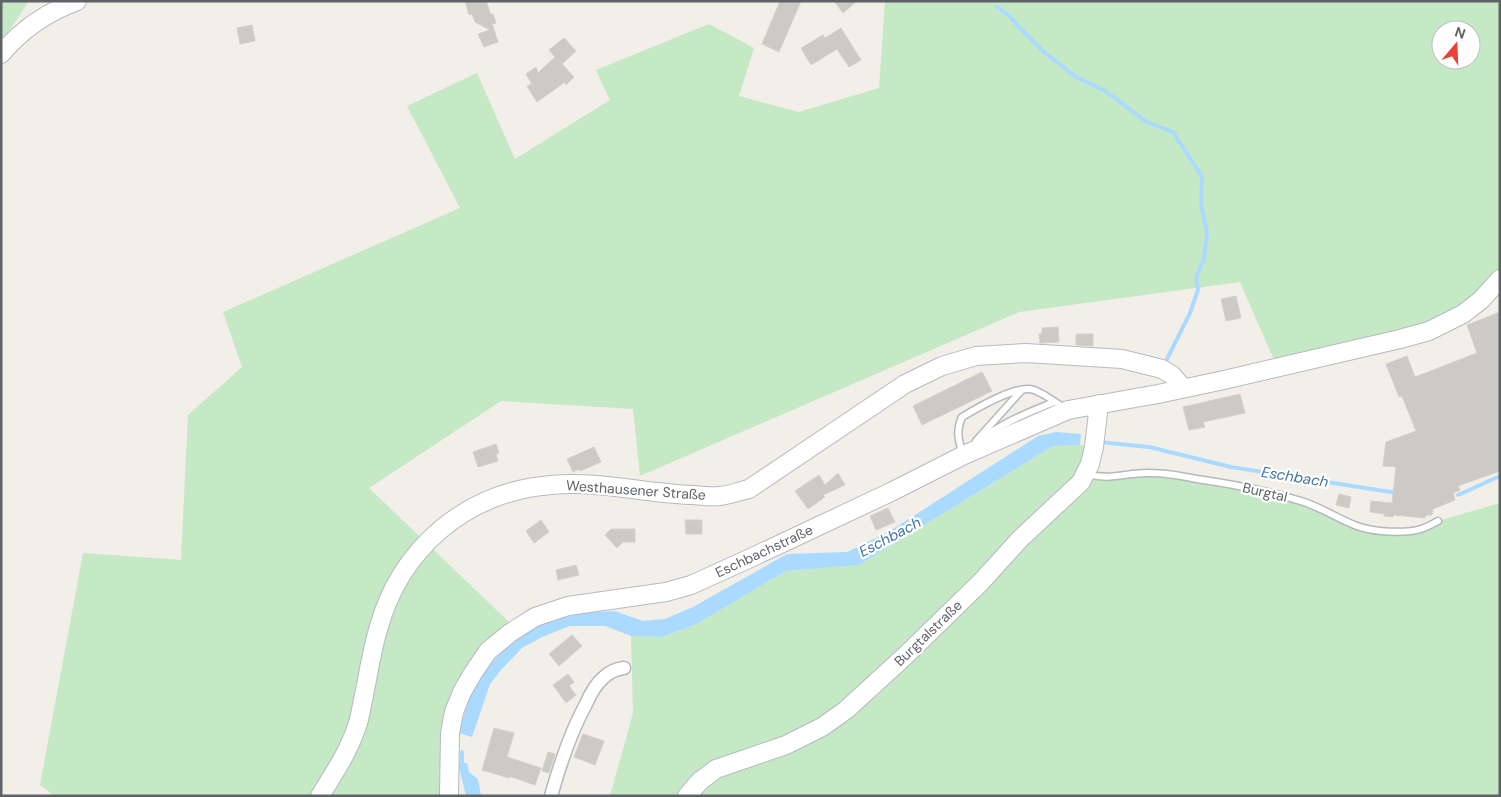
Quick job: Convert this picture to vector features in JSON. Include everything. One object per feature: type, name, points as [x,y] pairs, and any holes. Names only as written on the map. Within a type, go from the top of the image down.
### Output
[{"type":"main road","points":[[1,54],[35,21],[77,1]]},
{"type":"main road","points":[[1183,388],[1268,370],[1424,332],[1463,314],[1481,300],[1500,279]]},
{"type":"main road","name":"Westhausener Straße","points":[[320,796],[344,756],[358,724],[378,630],[388,599],[401,574],[425,543],[442,528],[490,498],[516,489],[552,484],[606,485],[667,494],[719,496],[749,489],[905,384],[942,366],[984,355],[1026,353],[1132,361],[1156,367],[1166,372],[1178,380],[1183,388]]},
{"type":"main road","name":"Eschbachstraße","points":[[449,796],[450,733],[458,702],[482,658],[519,626],[540,615],[568,606],[666,592],[691,585],[891,492],[1061,406],[1098,404],[1183,388]]},
{"type":"main road","name":"Burgtalstraße","points":[[687,796],[700,781],[716,769],[773,750],[800,739],[822,727],[846,710],[905,656],[981,582],[1020,539],[1077,487],[1086,474],[1095,441],[1098,404]]},
{"type":"street","points":[[551,796],[572,730],[594,687],[610,672],[624,668]]},
{"type":"lane","points":[[1022,390],[964,455],[958,440],[958,429],[962,417],[1005,394],[1022,390],[1028,389],[1034,390],[1061,406]]},
{"type":"lane","name":"Burgtal","points":[[1086,474],[1099,478],[1151,473],[1257,490],[1320,507],[1354,525],[1366,529],[1414,530],[1422,529],[1438,521]]},
{"type":"green space","points":[[1,1],[29,1],[1,43]]},
{"type":"green space","points":[[885,1],[1500,1],[1500,268],[1469,303],[1438,322],[1274,360],[1240,282],[1019,312],[640,476],[633,409],[501,401],[369,488],[512,625],[470,663],[443,795],[55,796],[40,785],[83,553],[181,560],[188,415],[242,367],[223,312],[460,208],[407,106],[477,73],[515,159],[610,100],[596,70],[709,24],[754,48],[739,96],[799,112],[879,88]]},
{"type":"green space","points":[[1080,445],[1094,447],[1086,474],[1151,473],[1302,501],[1359,527],[1414,530],[1500,503],[1500,796],[610,796],[633,713],[631,636],[661,637],[695,625],[786,571],[859,565],[1053,446]]},
{"type":"water","points":[[1056,432],[1081,434],[1080,445],[1053,446],[859,565],[786,571],[695,625],[661,637],[631,636],[605,626],[570,626],[542,637],[522,648],[490,684],[472,737],[458,733],[469,700],[482,675],[502,651],[525,631],[549,621],[582,613],[614,611],[643,621],[665,619],[693,607],[787,554],[847,552],[890,531],[1038,436]]},
{"type":"water","points":[[458,763],[467,763],[469,772],[478,779],[481,796],[466,796]]},
{"type":"building","points":[[465,1],[486,1],[496,23],[492,24],[498,42],[484,47],[478,34],[490,30],[475,22],[472,14],[469,15]]},
{"type":"building","points":[[780,1],[801,1],[779,52],[762,44]]},
{"type":"building","points":[[834,1],[857,1],[843,13]]},
{"type":"building","points":[[252,25],[255,41],[240,44],[237,28]]},
{"type":"building","points":[[841,28],[861,60],[849,67],[837,49],[811,65],[801,48],[823,35],[825,38]]},
{"type":"building","points":[[564,38],[576,51],[562,64],[574,77],[566,85],[565,82],[537,102],[527,86],[532,84],[526,74],[536,67],[538,73],[555,57],[549,50]]},
{"type":"building","points":[[1236,296],[1241,318],[1226,321],[1221,299]]},
{"type":"building","points":[[1500,312],[1500,471],[1458,486],[1460,490],[1453,493],[1455,500],[1433,509],[1432,515],[1426,515],[1425,518],[1394,515],[1393,517],[1370,512],[1371,501],[1392,503],[1396,467],[1383,466],[1386,442],[1416,431],[1402,396],[1399,397],[1386,364],[1407,356],[1415,377],[1477,353],[1467,325]]},
{"type":"building","points":[[1058,327],[1059,342],[1040,343],[1039,334],[1042,333],[1042,328]]},
{"type":"building","points":[[1076,334],[1093,334],[1093,346],[1076,345]]},
{"type":"building","points":[[982,372],[992,391],[922,425],[913,406]]},
{"type":"building","points":[[1240,394],[1245,413],[1203,422],[1205,427],[1189,430],[1183,407]]},
{"type":"building","points":[[496,444],[499,453],[496,454],[498,461],[478,467],[473,452]]},
{"type":"building","points":[[594,447],[601,462],[573,472],[567,459]]},
{"type":"building","points":[[838,473],[845,485],[823,495],[825,497],[808,509],[795,491],[819,475],[825,485]]},
{"type":"building","points":[[1339,494],[1351,497],[1349,508],[1336,505]]},
{"type":"building","points":[[888,508],[895,522],[876,530],[870,516]]},
{"type":"building","points":[[541,520],[549,532],[534,543],[526,531]]},
{"type":"building","points":[[685,520],[702,520],[702,534],[686,534]]},
{"type":"building","points":[[611,529],[635,529],[635,542],[623,542],[617,548],[605,535]]},
{"type":"building","points":[[576,565],[579,575],[558,580],[556,570]]},
{"type":"building","points":[[572,635],[582,646],[559,666],[549,654]]},
{"type":"building","points":[[568,674],[574,682],[569,686],[576,695],[566,703],[553,685]]},
{"type":"building","points":[[494,728],[514,733],[507,757],[541,768],[535,785],[509,776],[509,778],[482,770]]},
{"type":"building","points":[[583,734],[604,741],[595,765],[574,757]]},
{"type":"building","points":[[548,752],[555,754],[549,773],[542,771]]},
{"type":"waterway","points":[[997,7],[1009,16],[1044,52],[1076,77],[1105,91],[1147,122],[1173,132],[1202,177],[1201,205],[1207,232],[1204,259],[1196,277],[1198,290],[1190,313],[1167,359]]},
{"type":"waterway","name":"Eschbach","points":[[1099,442],[1149,447],[1231,467],[1397,493]]},
{"type":"waterway","name":"Eschbach","points":[[1458,495],[1500,476]]},
{"type":"waterway","name":"Eschbach","points":[[462,752],[462,768]]}]
